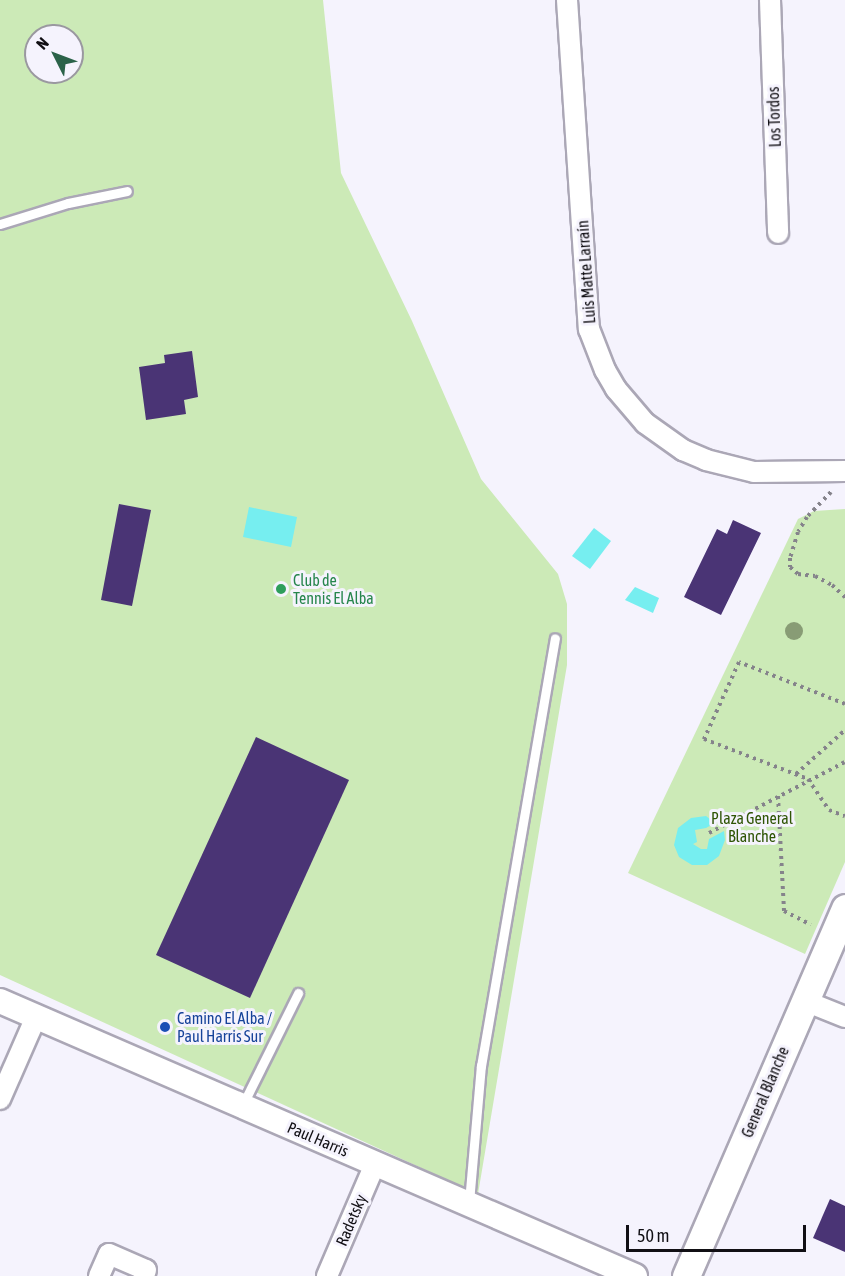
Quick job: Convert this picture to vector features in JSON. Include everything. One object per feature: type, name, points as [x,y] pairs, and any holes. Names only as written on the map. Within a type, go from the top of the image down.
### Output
[{"type":"main road","name":"General Blanche","points":[[686,1276],[845,908]]},
{"type":"street","name":"Luis Matte Larraín","points":[[567,0],[589,329],[610,380],[645,423],[683,450],[706,460],[754,472],[845,471]]},
{"type":"street","name":"Los Tordos","points":[[770,0],[778,233]]},
{"type":"street","points":[[805,1000],[845,1017]]},
{"type":"street","name":"Paul Harris","points":[[0,1001],[635,1276]]},
{"type":"street","points":[[0,1099],[36,1017]]},
{"type":"street","name":"Radetsky","points":[[327,1276],[375,1164]]},
{"type":"street","points":[[99,1276],[109,1254],[146,1270],[144,1276]]},
{"type":"lane","points":[[0,224],[68,203],[126,191]]},
{"type":"lane","points":[[469,1204],[482,1066],[555,638]]},
{"type":"lane","points":[[242,1106],[298,993]]},
{"type":"path","points":[[834,488],[807,517],[798,532],[790,558],[790,567],[798,574],[815,576],[832,585],[845,597]]},
{"type":"path","points":[[845,704],[738,662],[704,739],[808,779],[830,810],[845,816]]},
{"type":"path","points":[[796,774],[845,730]]},
{"type":"path","points":[[709,833],[808,779],[845,762]]},
{"type":"path","points":[[778,796],[784,911],[808,923]]},
{"type":"green space","name":"Club de Tennis El Alba","points":[[0,0],[323,0],[341,173],[412,321],[481,479],[558,574],[567,604],[567,665],[478,1194],[0,975]]},
{"type":"green space","name":"Plaza General Blanche","points":[[845,509],[845,862],[805,954],[628,873],[798,519],[814,511]]},
{"type":"water","points":[[249,507],[297,517],[291,547],[243,537]]},
{"type":"water","points":[[594,528],[611,541],[590,569],[572,556]]},
{"type":"water","points":[[635,587],[659,598],[653,613],[625,600]]},
{"type":"water","points":[[706,816],[715,823],[695,830],[697,842],[693,844],[701,849],[707,849],[709,839],[724,831],[725,840],[719,856],[707,865],[692,865],[679,857],[674,845],[678,828],[691,818]]},
{"type":"building","points":[[192,351],[198,397],[184,400],[186,414],[146,420],[139,367],[165,363],[164,355]]},
{"type":"building","points":[[119,504],[151,510],[132,606],[101,600]]},
{"type":"building","points":[[733,520],[761,533],[721,615],[684,597],[717,529],[727,534]]},
{"type":"building","points":[[256,737],[349,780],[250,998],[156,955]]},
{"type":"building","points":[[830,1199],[845,1206],[845,1252],[813,1238]]},
{"type":"place","name":"Club de Tennis El Alba","points":[[281,589]]},
{"type":"place","name":"Camino El Alba / Paul Harris Sur","points":[[165,1027]]}]
